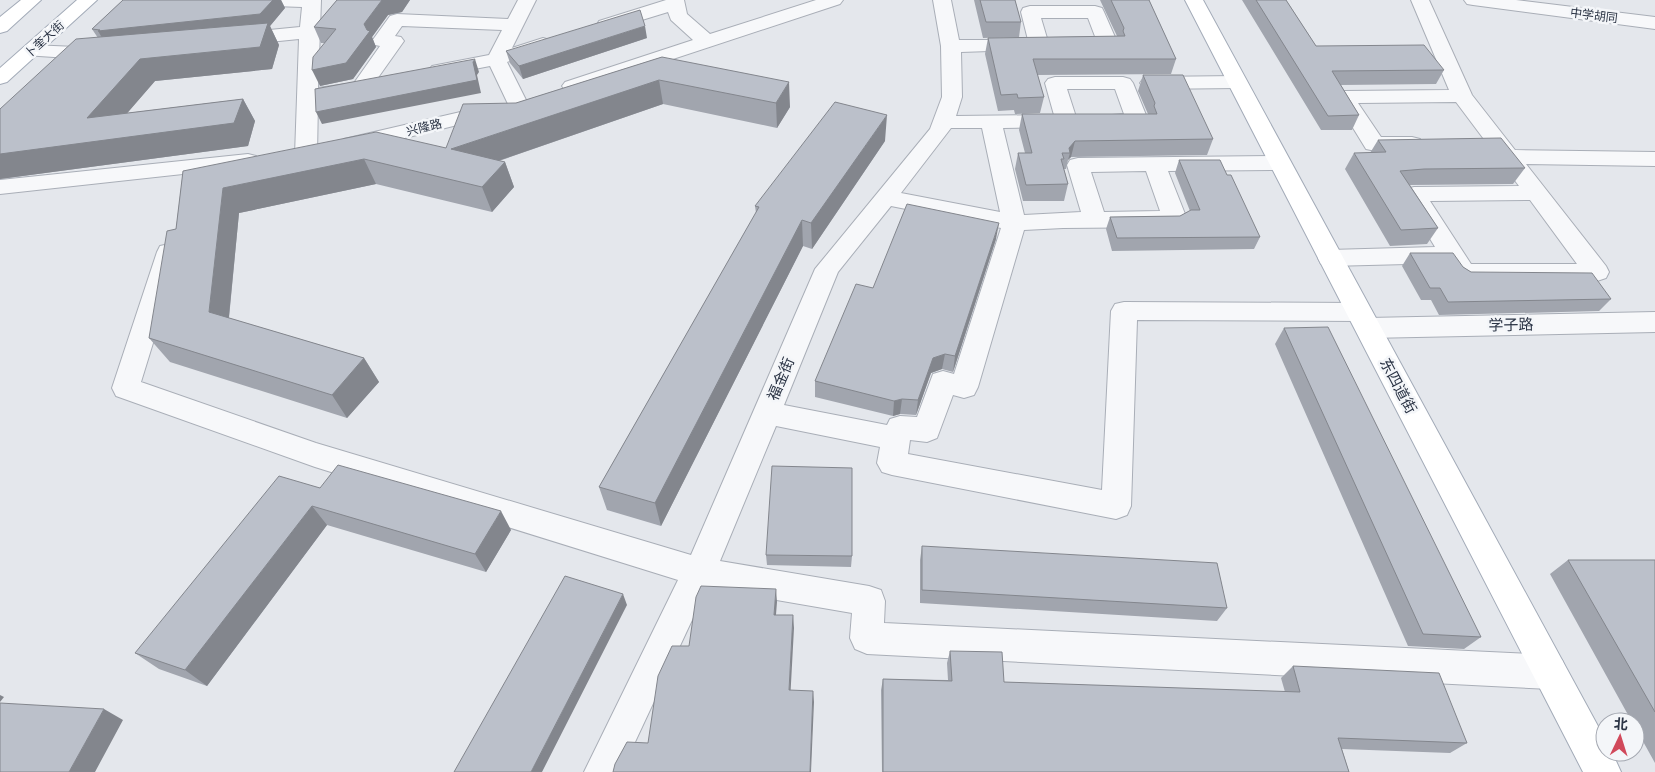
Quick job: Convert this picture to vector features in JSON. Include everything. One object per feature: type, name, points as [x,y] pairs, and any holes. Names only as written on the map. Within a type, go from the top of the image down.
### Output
[{"type":"main road","points":[[0,27],[32,0]]},
{"type":"main road","name":"卜奎大街","points":[[0,78],[88,0]]},
{"type":"main road","name":"东四道街","points":[[1194,0],[1603,772]]},
{"type":"street","points":[[248,0],[312,1],[304,154]]},
{"type":"street","points":[[496,59],[527,0]]},
{"type":"street","name":"兴隆路","points":[[0,187],[304,154],[537,98],[834,0]]},
{"type":"street","name":"福金街","points":[[602,772],[716,536],[827,269],[887,198],[940,130],[952,97],[951,46],[942,0]]},
{"type":"street","points":[[1420,0],[1462,96],[1503,150],[1542,200],[1597,272],[1464,272],[1414,194],[1536,193],[1542,200]]},
{"type":"street","name":"中学胡同","points":[[1473,0],[1655,23]]},
{"type":"street","points":[[591,30],[676,2],[678,16],[707,42]]},
{"type":"street","points":[[363,85],[394,41],[382,40],[397,20],[514,25]]},
{"type":"street","points":[[220,41],[309,32]]},
{"type":"street","points":[[420,74],[496,59],[562,39]]},
{"type":"street","points":[[951,46],[1040,45]]},
{"type":"street","points":[[31,51],[102,54],[122,52]]},
{"type":"street","points":[[496,59],[537,98]]},
{"type":"street","points":[[308,96],[392,80]]},
{"type":"street","points":[[1066,120],[1055,83],[1237,82]]},
{"type":"street","points":[[943,122],[1137,120],[1123,83]]},
{"type":"street","points":[[1431,144],[1374,144],[1344,97],[1462,96]]},
{"type":"street","points":[[767,413],[896,439],[900,426],[927,430],[943,382],[964,387],[1014,223],[992,122]]},
{"type":"street","points":[[1469,143],[1503,150],[1655,159]]},
{"type":"street","points":[[1095,220],[1078,165],[1280,163]]},
{"type":"street","points":[[887,198],[1014,223],[1176,219],[1154,164]]},
{"type":"street","points":[[187,194],[196,167]]},
{"type":"street","points":[[175,231],[126,388],[315,455],[699,572],[869,601],[867,638],[1550,672]]},
{"type":"street","points":[[1330,258],[1452,254]]},
{"type":"street","name":"学子路","points":[[896,439],[892,463],[1116,506],[1124,311],[1363,320],[1655,322]]},
{"type":"building","points":[[123,0],[273,0],[260,14],[98,31],[100,30],[92,29]]},
{"type":"building","points":[[337,0],[382,0],[364,24],[367,30],[370,31],[346,63],[312,70],[313,57],[336,29],[314,27]]},
{"type":"building","points":[[980,0],[1015,0],[1021,22],[986,22]]},
{"type":"building","points":[[1111,0],[1149,0],[1176,59],[1033,59],[1044,97],[1018,98],[1017,94],[1001,95],[988,38],[1125,36],[1124,28]]},
{"type":"building","points":[[1256,0],[1286,0],[1316,46],[1424,45],[1444,70],[1332,71],[1359,115],[1328,116]]},
{"type":"building","points":[[640,10],[645,26],[519,66],[506,51]]},
{"type":"building","points":[[268,23],[260,47],[140,59],[87,118],[243,99],[234,123],[0,154],[0,109],[76,39]]},
{"type":"building","points":[[662,57],[789,82],[776,103],[659,80],[451,149],[505,162],[482,187],[364,159],[223,188],[209,312],[364,358],[332,395],[149,338],[167,231],[176,229],[183,171],[376,132],[446,148],[463,104],[516,103]]},
{"type":"building","points":[[475,59],[473,62],[477,80],[316,112],[315,89]]},
{"type":"building","points":[[1143,75],[1183,75],[1213,139],[1075,141],[1069,148],[1070,153],[1062,153],[1064,159],[1061,159],[1068,184],[1026,185],[1018,153],[1032,153],[1022,114],[1157,114],[1154,106],[1155,103]]},
{"type":"building","points":[[835,102],[887,115],[811,223],[802,220],[655,503],[599,487],[759,207],[755,206]]},
{"type":"building","points":[[1501,138],[1525,168],[1400,171],[1438,228],[1401,230],[1354,153],[1386,152],[1378,140]]},
{"type":"building","points":[[1179,160],[1220,160],[1227,175],[1231,175],[1260,237],[1117,238],[1110,217],[1180,216],[1191,210],[1200,210]]},
{"type":"building","points":[[907,204],[999,223],[955,356],[945,354],[933,358],[918,400],[902,399],[894,401],[815,381],[856,284],[873,288]]},
{"type":"building","points":[[1410,253],[1453,253],[1463,267],[1471,272],[1592,273],[1611,299],[1448,302],[1440,288],[1430,288]]},
{"type":"building","points":[[1328,327],[1481,637],[1423,634],[1284,328]]},
{"type":"building","points":[[338,465],[501,511],[475,554],[312,506],[185,670],[135,653],[279,476],[320,488]]},
{"type":"building","points":[[772,466],[852,468],[852,556],[766,555]]},
{"type":"building","points":[[922,546],[1217,563],[1227,608],[922,590]]},
{"type":"building","points":[[1568,560],[1655,560],[1655,712]]},
{"type":"building","points":[[565,576],[623,594],[531,772],[454,772]]},
{"type":"building","points":[[701,586],[776,589],[774,615],[793,615],[789,690],[813,691],[810,772],[613,772],[615,764],[627,742],[648,743],[658,676],[672,646],[689,646],[696,597]]},
{"type":"building","points":[[950,651],[1002,652],[1004,682],[1300,692],[1293,666],[1439,673],[1467,743],[1338,738],[1349,772],[883,772],[883,679],[952,681]]},
{"type":"building","points":[[0,703],[104,709],[69,772],[0,772]]}]
